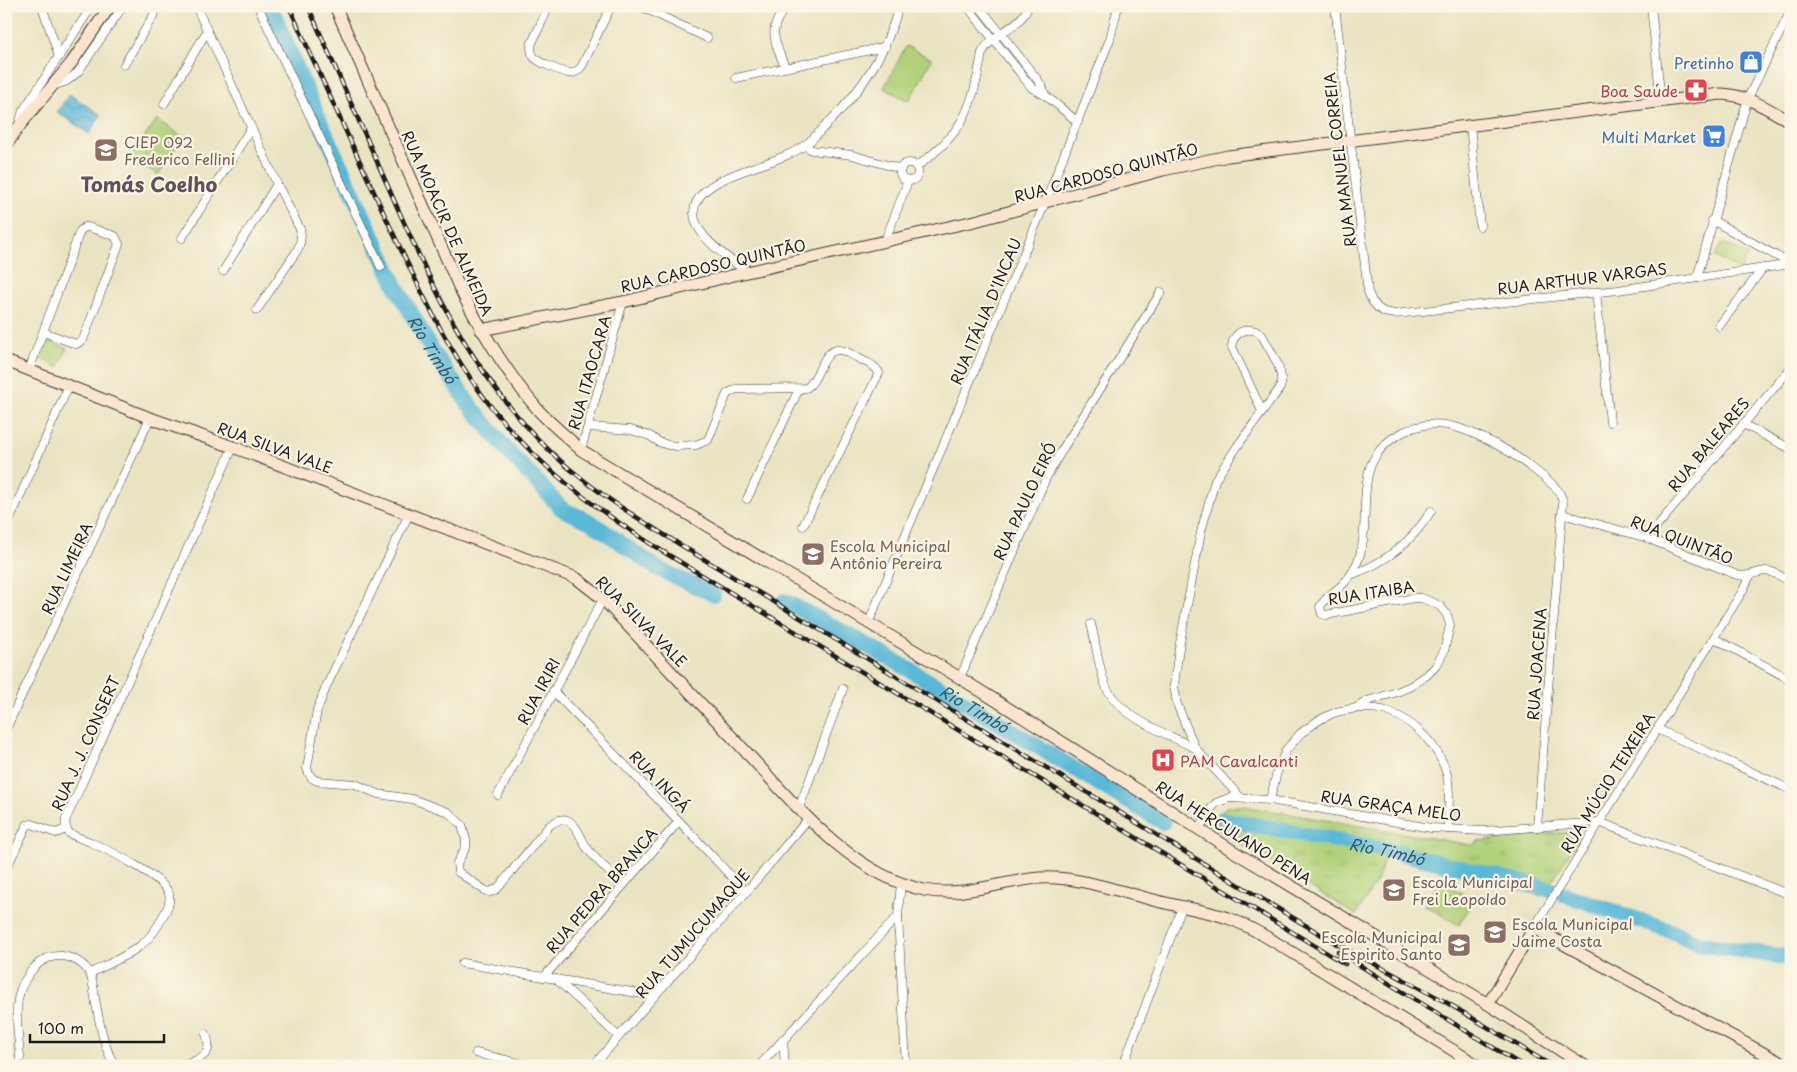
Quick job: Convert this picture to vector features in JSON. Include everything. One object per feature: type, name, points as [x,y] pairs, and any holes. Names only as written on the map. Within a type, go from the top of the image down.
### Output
[{"type":"street","points":[[42,6],[59,57]]},
{"type":"street","points":[[6,137],[17,129],[23,111],[92,6]]},
{"type":"street","points":[[6,146],[17,129],[72,62],[110,6]]},
{"type":"street","points":[[54,86],[67,81],[78,72],[122,6]]},
{"type":"street","points":[[124,65],[159,6]]},
{"type":"street","points":[[196,6],[277,184],[300,229],[301,242],[298,249],[257,310]]},
{"type":"street","points":[[258,6],[381,267]]},
{"type":"street","name":"RUA MOACIR DE ALMEIDA","points":[[335,6],[460,289],[481,330],[520,388],[540,412],[581,450],[868,624]]},
{"type":"street","points":[[549,6],[531,45],[532,51],[538,61],[568,73],[578,71],[582,66],[611,6]]},
{"type":"street","points":[[640,6],[707,38]]},
{"type":"street","points":[[785,67],[774,36],[774,26],[778,16],[787,6]]},
{"type":"street","points":[[747,272],[703,235],[697,224],[696,204],[701,196],[714,185],[736,173],[784,157],[805,146],[857,94],[885,47],[894,26],[899,6]]},
{"type":"street","points":[[967,6],[1032,88],[1045,95],[1078,122]]},
{"type":"street","points":[[979,6],[1037,79],[1045,95]]},
{"type":"street","points":[[916,167],[931,157],[952,136],[963,120],[971,104],[985,46],[1000,32],[1020,19],[1028,6]]},
{"type":"street","name":"RUA ITÁLIA D'INCAU","points":[[868,624],[1078,122],[1110,39],[1118,6]]},
{"type":"street","name":"RUA MANUEL CORREIA","points":[[1335,6],[1368,292],[1378,308]]},
{"type":"street","points":[[1651,6],[1661,102]]},
{"type":"street","points":[[1697,278],[1748,98],[1791,10]]},
{"type":"street","points":[[164,104],[207,31]]},
{"type":"street","points":[[736,78],[885,47]]},
{"type":"street","name":"RUA CARDOSO QUINTÃO","points":[[481,330],[623,302],[975,221],[1163,170],[1228,156],[1721,94],[1735,94],[1748,98],[1791,122]]},
{"type":"street","points":[[1470,125],[1480,226]]},
{"type":"street","points":[[182,238],[251,128]]},
{"type":"street","points":[[805,146],[812,150],[852,156],[901,169]]},
{"type":"street","points":[[908,163],[916,167],[918,170],[914,180],[908,181],[901,177],[901,169],[908,163]]},
{"type":"street","points":[[885,241],[908,181]]},
{"type":"street","points":[[223,271],[277,184]]},
{"type":"street","points":[[1712,220],[1791,264]]},
{"type":"street","points":[[29,370],[82,228],[88,227],[115,236],[119,244],[83,340],[76,344],[44,332]]},
{"type":"street","name":"RUA ARTHUR VARGAS","points":[[1378,308],[1384,312],[1394,314],[1596,292],[1791,264]]},
{"type":"street","points":[[1719,326],[1763,268]]},
{"type":"street","name":"RUA PAULO EIRÓ","points":[[960,678],[1046,478],[1161,292]]},
{"type":"street","points":[[1596,292],[1610,422]]},
{"type":"street","name":"RUA ITAOCARA","points":[[581,450],[623,302]]},
{"type":"street","points":[[1241,798],[1195,748],[1176,704],[1174,685],[1179,648],[1201,532],[1214,480],[1280,388],[1282,379],[1262,335],[1258,331],[1251,330],[1237,334],[1232,340],[1232,347],[1262,411]]},
{"type":"street","points":[[588,427],[636,431],[668,445],[696,445],[708,440],[727,394],[731,391],[743,389],[806,388],[812,384],[827,356],[835,351],[842,350],[876,367],[879,373],[803,526]]},
{"type":"street","name":"RUA SILVA VALE","points":[[6,361],[150,418],[233,447],[568,574],[585,584],[603,599],[809,818],[854,859],[901,883],[924,890],[955,892],[1050,878],[1117,890],[1217,915],[1254,930],[1298,955],[1479,1066]]},
{"type":"street","name":"RUA BALEARES","points":[[1647,538],[1791,368]]},
{"type":"street","points":[[6,528],[69,385]]},
{"type":"street","points":[[747,498],[799,389]]},
{"type":"street","name":"RUA LIMEIRA","points":[[6,729],[150,418]]},
{"type":"street","name":"RUA ITAIBA","points":[[1270,800],[1277,772],[1286,750],[1301,733],[1318,720],[1336,712],[1356,708],[1367,701],[1411,686],[1436,666],[1444,651],[1450,625],[1446,615],[1440,606],[1422,598],[1331,614],[1322,614],[1320,607],[1326,598],[1341,587],[1353,574],[1360,556],[1364,534],[1368,474],[1372,461],[1389,441],[1405,430],[1422,424],[1436,423],[1457,427],[1507,450],[1554,486],[1559,491],[1562,503]]},
{"type":"street","points":[[1743,424],[1791,449]]},
{"type":"street","name":"RUA J. J. CONSERT","points":[[90,974],[142,945],[159,925],[169,902],[169,895],[165,886],[156,878],[100,847],[70,833],[66,829],[66,819],[233,447]]},
{"type":"street","name":"RUA JOACENA","points":[[1537,827],[1562,503]]},
{"type":"street","points":[[1353,574],[1376,565],[1401,547],[1416,532],[1431,511]]},
{"type":"street","points":[[409,514],[327,685],[317,710],[307,768],[309,775],[313,780],[355,784],[378,794],[412,800],[448,812],[462,826],[466,840],[466,847],[457,864],[458,872],[490,892],[496,889],[549,826],[555,821],[562,819],[568,820],[576,827],[592,854],[623,885]]},
{"type":"street","name":"RUA QUINTÃO","points":[[1562,514],[1647,538],[1737,575],[1744,577],[1764,571],[1791,582]]},
{"type":"street","name":"RUA MÚCIO TEIXEIRA","points":[[1488,1004],[1714,638],[1750,576]]},
{"type":"street","name":"RUA IRIRI","points":[[498,795],[603,599]]},
{"type":"street","name":"RUA HERCULANO PENA","points":[[868,624],[960,678],[1199,829],[1488,1004],[1584,1066]]},
{"type":"street","points":[[1091,624],[1105,684],[1110,695],[1133,716],[1195,748]]},
{"type":"street","points":[[1714,638],[1791,680]]},
{"type":"street","points":[[799,808],[843,689]]},
{"type":"street","name":"RUA INGÁ","points":[[553,691],[680,820],[746,892]]},
{"type":"street","points":[[1356,708],[1375,708],[1392,712],[1416,727],[1436,749],[1447,775],[1448,829]]},
{"type":"street","points":[[1657,730],[1791,790]]},
{"type":"street","name":"RUA GRAÇA MELO","points":[[1199,829],[1216,803],[1229,798],[1270,800],[1431,828],[1482,831],[1599,822],[1791,895]]},
{"type":"street","name":"RUA TUMUCUMAQUE","points":[[593,1066],[809,818]]},
{"type":"street","name":"RUA PEDRA BRANCA","points":[[544,977],[680,820]]},
{"type":"street","points":[[6,869],[27,825],[32,824],[56,833],[66,829]]},
{"type":"street","points":[[901,883],[898,916],[906,1066]]},
{"type":"street","points":[[1126,1065],[1182,907]]},
{"type":"street","points":[[759,1066],[898,916]]},
{"type":"street","points":[[1534,928],[1787,1066]]},
{"type":"street","points":[[20,1058],[17,1009],[22,988],[39,962],[50,957],[60,956],[70,957],[79,962],[90,974],[105,1043],[115,1066]]},
{"type":"street","points":[[462,963],[655,996]]},
{"type":"street","points":[[556,979],[618,1038]]},
{"type":"street","points":[[184,1066],[208,1051],[210,1046],[206,1034]]},
{"type":"street","points":[[783,1039],[785,1066]]},
{"type":"street","points":[[476,1053],[531,1066]]},
{"type":"street","points":[[1455,1066],[1462,1055]]},
{"type":"green space","points":[[906,46],[932,59],[909,101],[884,88]]},
{"type":"green space","points":[[157,119],[183,137],[158,175],[131,157]]},
{"type":"green space","points":[[1722,242],[1748,255],[1740,270],[1715,257]]},
{"type":"green space","points":[[45,339],[67,348],[59,367],[37,358]]},
{"type":"green space","points":[[1234,806],[1471,845],[1478,841],[1570,832],[1575,833],[1578,838],[1542,896],[1386,853],[1378,879],[1356,915],[1218,830],[1216,818],[1226,807]]},
{"type":"green space","points":[[1440,880],[1474,900],[1459,925],[1425,905]]},
{"type":"water","points":[[69,94],[101,115],[89,134],[57,112]]},
{"type":"waterway","name":"Rio Timbó","points":[[270,6],[317,115],[396,286],[433,352],[469,404],[507,450],[562,509],[591,522],[658,569],[713,594]]},
{"type":"waterway","name":"Rio Timbó","points":[[784,601],[928,680],[1163,822]]},
{"type":"waterway","name":"Rio Timbó","points":[[1222,819],[1383,849],[1550,889]]},
{"type":"waterway","name":"Rio Timbó","points":[[1563,894],[1676,933],[1700,944],[1791,958]]},
{"type":"railway","points":[[289,6],[387,220],[444,335],[478,389],[497,414],[519,439],[552,471],[605,513],[662,551],[1345,964]]},
{"type":"railway","points":[[308,6],[417,251],[450,317],[489,380],[512,410],[537,438],[572,471],[610,500],[671,539],[1290,916],[1337,944],[1444,1001],[1552,1066]]},
{"type":"railway","points":[[1338,952],[1523,1066]]},
{"type":"place","name":"Pretinho","points":[[1751,62]]},
{"type":"place","name":"Boa Saúde","points":[[1696,90]]},
{"type":"place","name":"Multi Market","points":[[1714,136]]},
{"type":"place","name":"CIEP 092 Frederico Fellini","points":[[106,150]]},
{"type":"place","name":"Escola Municipal Antônio Pereira","points":[[813,554]]},
{"type":"place","name":"PAM Cavalcanti","points":[[1163,760]]},
{"type":"place","name":"Escola Municipal Frei Leopoldo","points":[[1394,890]]},
{"type":"place","name":"Escola Municipal Jaime Costa","points":[[1495,932]]},
{"type":"place","name":"Escola Municipal Espirito Santo","points":[[1459,945]]},
{"type":"district","name":"Tomás Coelho","points":[[149,184]]}]
